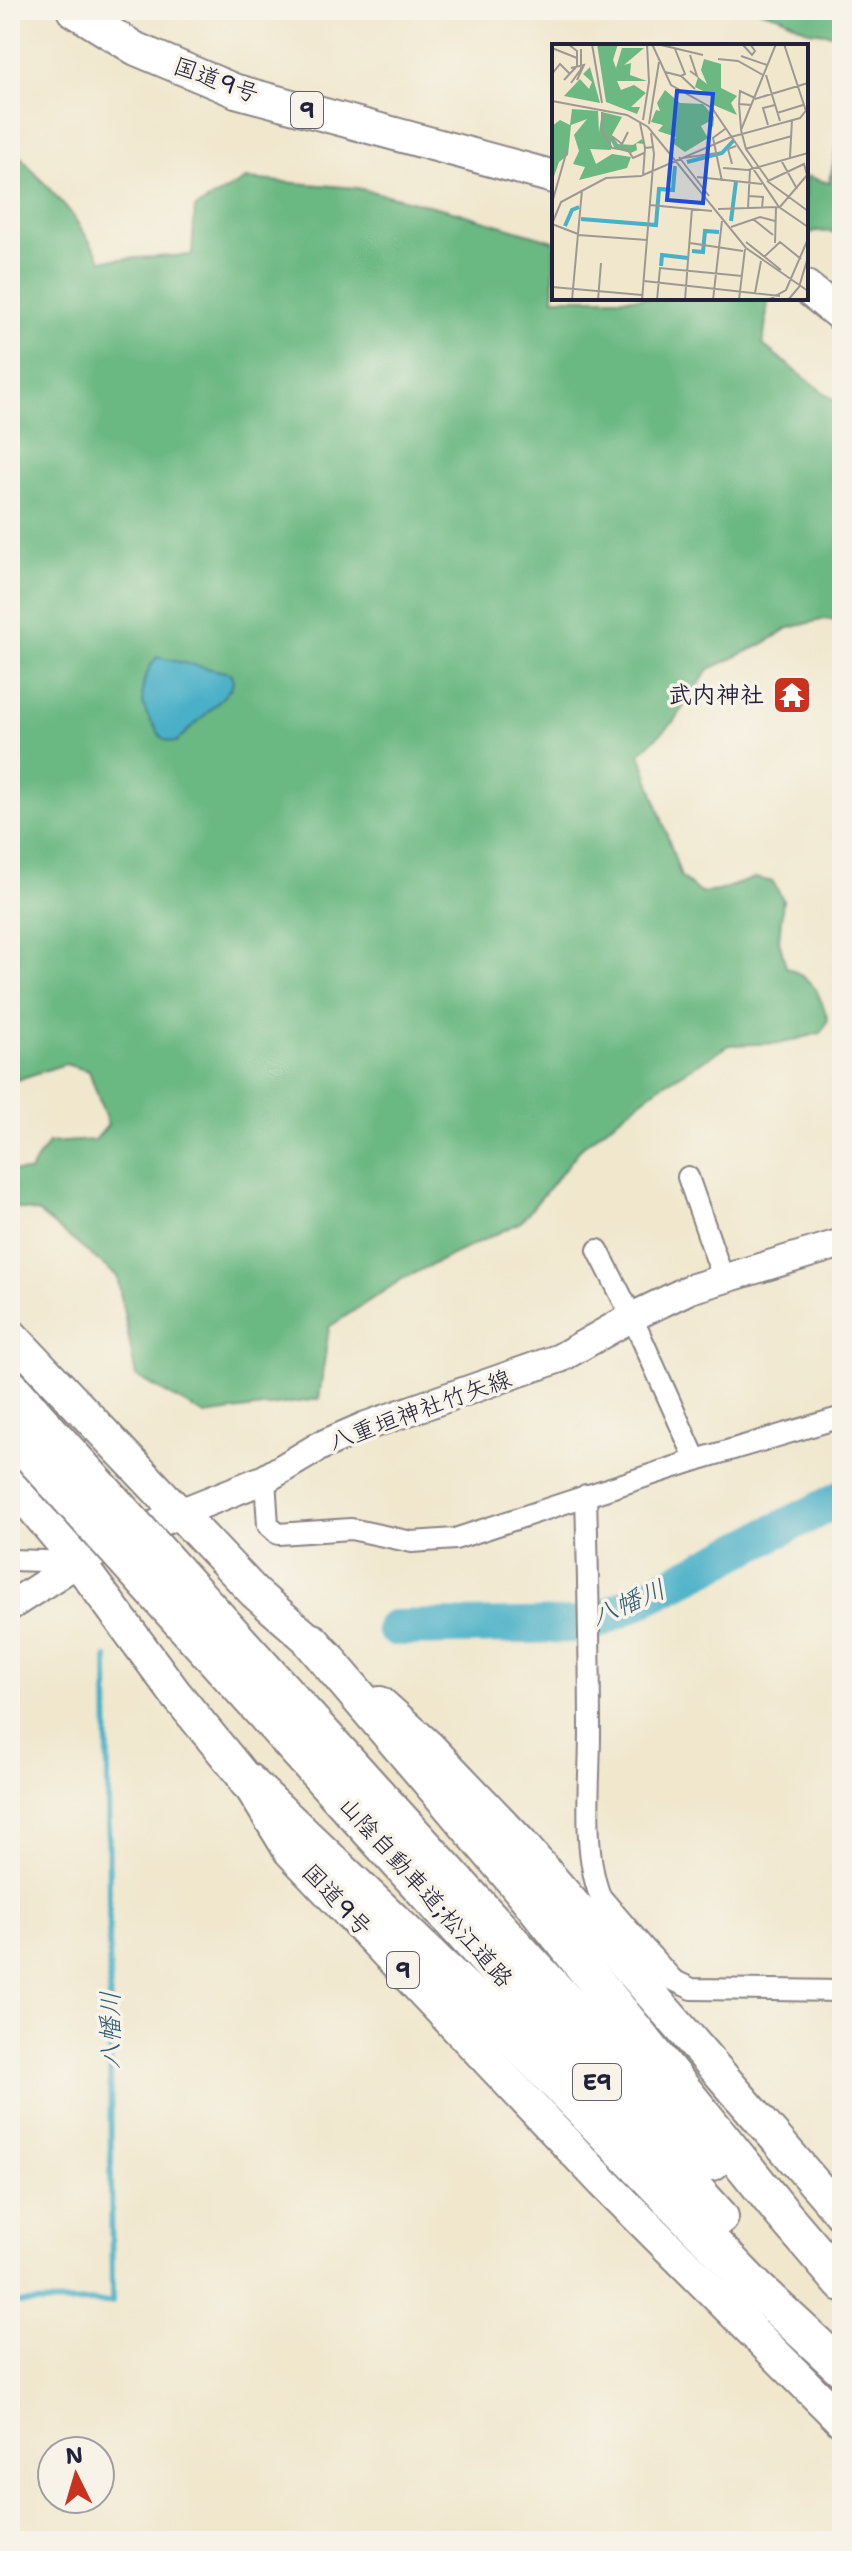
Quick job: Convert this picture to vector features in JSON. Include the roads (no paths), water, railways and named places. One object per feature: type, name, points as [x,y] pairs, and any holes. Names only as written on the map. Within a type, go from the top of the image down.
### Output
[{"type":"highway","name":"国道9号","points":[[73,10],[136,49],[236,91],[552,176]]},
{"type":"highway","points":[[808,289],[842,316]]},
{"type":"highway","points":[[10,1334],[182,1512],[255,1593],[430,1748],[638,1959],[842,2215]]},
{"type":"highway","name":"山陰自動車道;松江道路","points":[[16,1416],[365,1803],[842,2351]]},
{"type":"highway","name":"国道9号","points":[[10,1480],[78,1562],[175,1693],[247,1781],[290,1851],[603,2182],[842,2421]]},
{"type":"highway","points":[[312,1642],[514,1880],[842,2283]]},
{"type":"highway","points":[[247,1781],[478,2002],[757,2289],[842,2368]]},
{"type":"highway","name":"山陰自動車道;松江道路","points":[[365,1803],[842,2305]]},
{"type":"main road","name":"八重垣神社竹矢線","points":[[10,1606],[78,1562],[182,1512],[265,1479],[320,1446],[366,1426],[560,1358],[632,1317],[690,1289],[842,1243]]},
{"type":"street","points":[[688,1177],[723,1278]]},
{"type":"street","points":[[598,1250],[632,1317],[696,1460]]},
{"type":"street","points":[[265,1479],[268,1525],[278,1534],[351,1529],[412,1542],[455,1539],[696,1460],[842,1417]]},
{"type":"street","points":[[586,1495],[590,1621],[590,1839],[600,1896],[638,1959],[692,1989],[842,1991]]},
{"type":"street","points":[[10,1560],[78,1562]]},
{"type":"water","points":[[157,657],[230,673],[232,679],[232,685],[223,697],[176,742],[161,737],[144,707],[144,681]]},
{"type":"waterway","name":"八幡川","points":[[394,1628],[583,1625],[596,1622],[842,1498]]},
{"type":"waterway","name":"八幡川","points":[[10,2303],[112,2302],[107,1657]]},
{"type":"place","name":"武内神社","points":[[792,695]]}]
